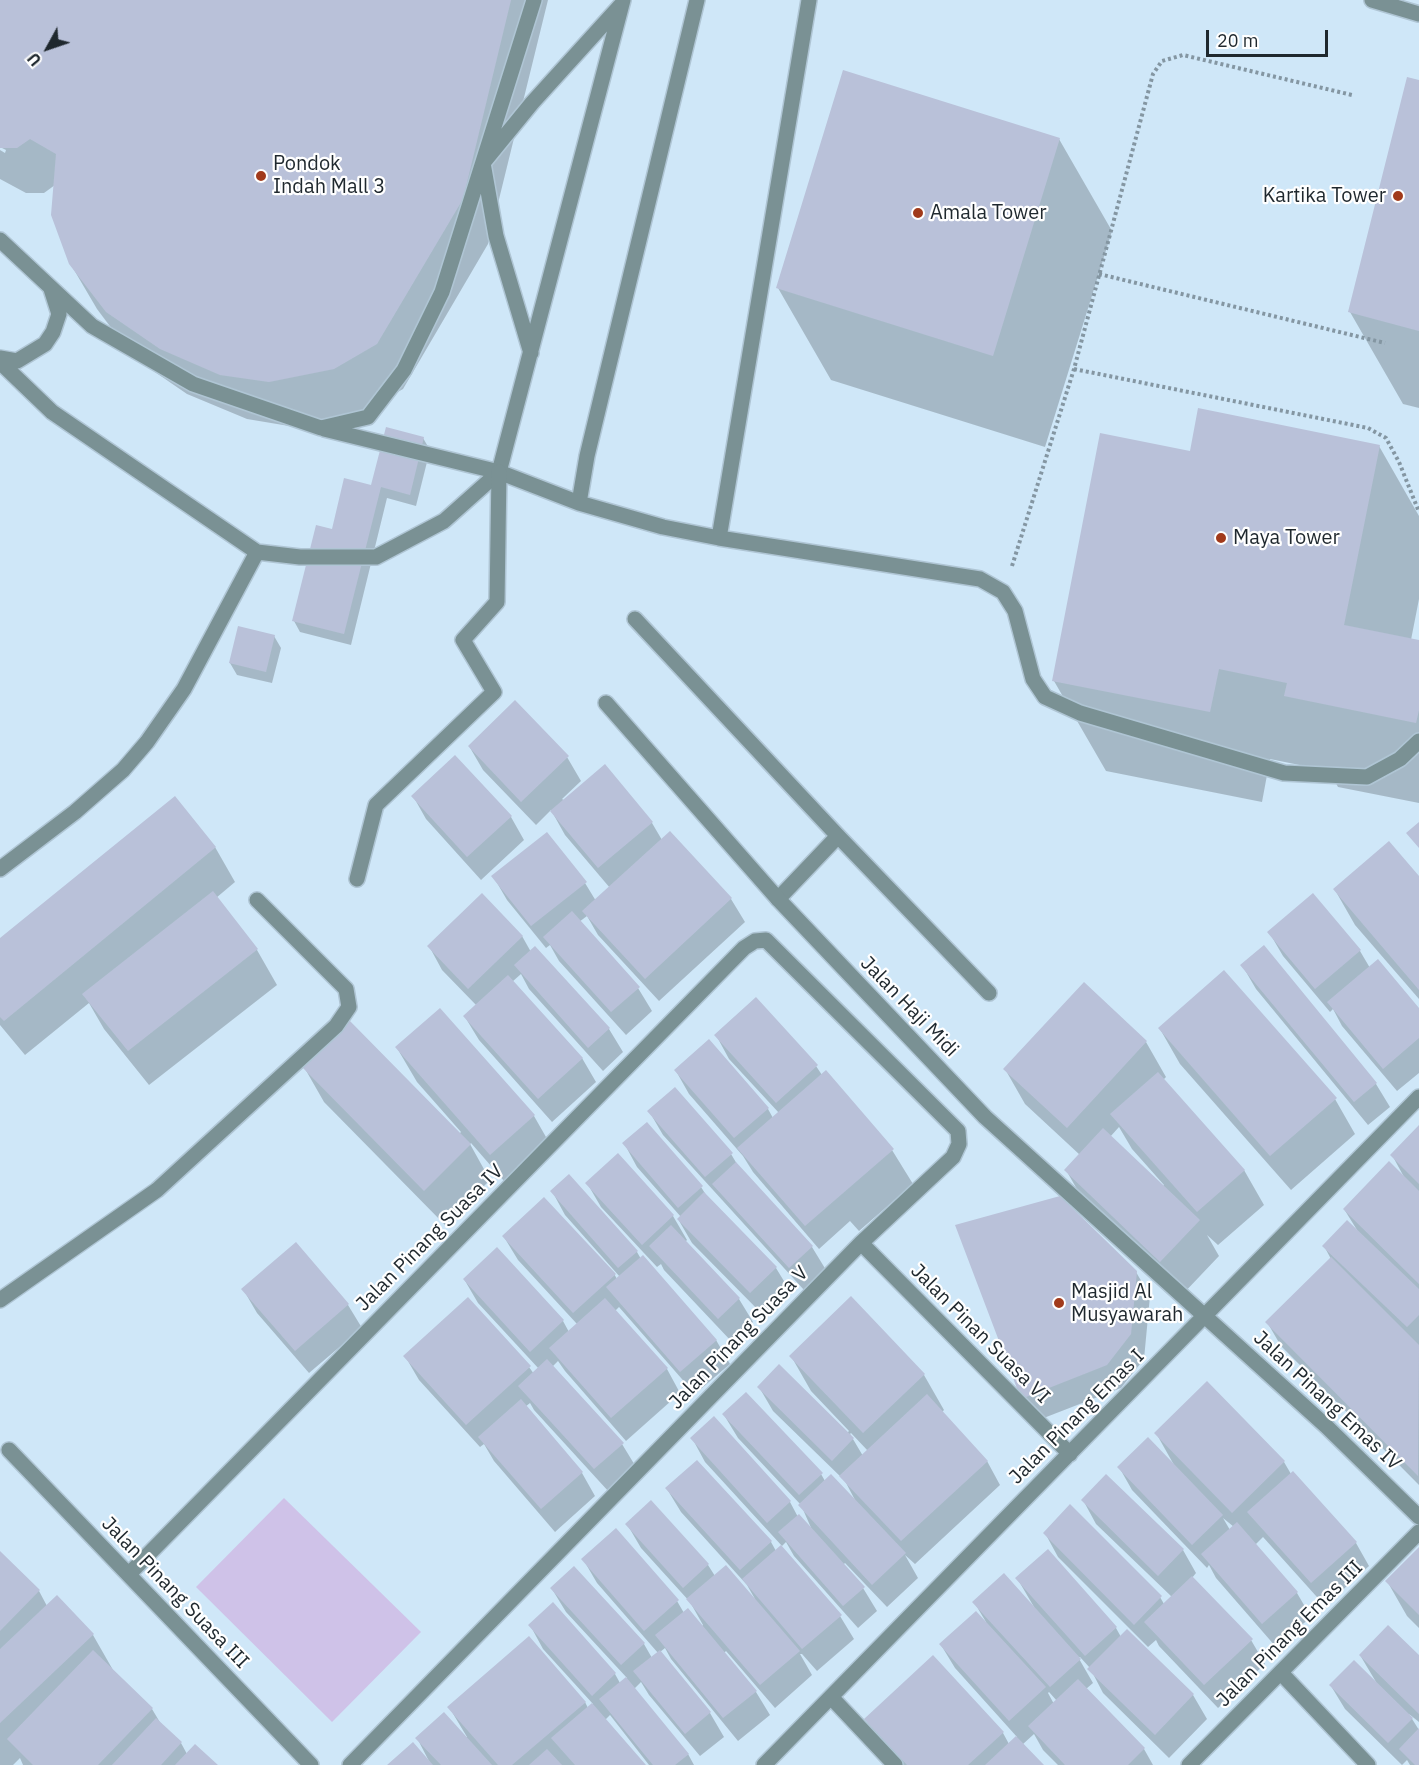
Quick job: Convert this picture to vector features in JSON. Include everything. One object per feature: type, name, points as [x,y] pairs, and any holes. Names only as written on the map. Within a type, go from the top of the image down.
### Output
[{"type":"street","points":[[321,428],[368,417],[404,370],[442,292],[534,0]]},
{"type":"street","points":[[579,502],[587,456],[697,0]]},
{"type":"street","points":[[719,538],[809,0]]},
{"type":"street","points":[[1372,0],[1419,14]]},
{"type":"street","points":[[483,163],[622,2]]},
{"type":"street","points":[[357,879],[376,805],[494,692],[463,640],[497,602],[499,472],[622,2]]},
{"type":"street","points":[[483,163],[496,236],[531,353]]},
{"type":"street","points":[[0,240],[92,326],[193,384],[321,428],[499,472],[579,502],[663,526],[719,538],[980,579],[1003,592],[1015,611],[1033,679],[1045,697],[1080,713],[1284,773],[1367,777],[1400,759],[1419,741]]},
{"type":"street","points":[[0,360],[17,361],[45,344],[53,332],[59,314],[51,289]]},
{"type":"street","points":[[0,360],[52,412],[257,552],[300,557],[376,557],[444,521],[499,472]]},
{"type":"street","points":[[0,869],[75,812],[123,770],[147,742],[184,689],[257,552]]},
{"type":"street","points":[[635,619],[989,993]]},
{"type":"street","name":"Jalan Haji Midi","points":[[606,703],[778,899],[985,1117],[1205,1317]]},
{"type":"street","points":[[778,899],[838,836]]},
{"type":"street","points":[[0,1300],[157,1190],[336,1026],[348,1007],[346,989],[257,900]]},
{"type":"street","name":"Jalan Pinang Suasa V","points":[[350,1765],[861,1244],[953,1157],[959,1144],[958,1131],[766,940]]},
{"type":"street","name":"Jalan Pinang Suasa IV","points":[[129,1574],[744,948],[756,941],[766,940]]},
{"type":"street","name":"Jalan Pinang Emas I","points":[[764,1765],[1419,1097]]},
{"type":"street","name":"Jalan Pinan Suasa VI","points":[[861,1244],[1070,1454]]},
{"type":"street","name":"Jalan Pinang Emas IV","points":[[1205,1317],[1326,1426],[1419,1517]]},
{"type":"street","name":"Jalan Pinang Suasa III","points":[[9,1450],[311,1765]]},
{"type":"street","name":"Jalan Pinang Emas III","points":[[1189,1765],[1282,1674],[1419,1533]]},
{"type":"street","points":[[1282,1674],[1368,1765]]},
{"type":"street","points":[[831,1697],[895,1765]]},
{"type":"path","points":[[1003,592],[1074,369],[1153,74],[1162,62],[1183,55],[1352,95]]},
{"type":"path","points":[[1099,274],[1385,343]]},
{"type":"path","points":[[1074,369],[1368,428],[1386,438],[1419,512]]},
{"type":"shaded area","points":[[284,1498],[421,1632],[332,1722],[196,1587]]},
{"type":"building","name":"Pondok Indah Mall 3","points":[[0,0],[511,0],[463,199],[377,344],[334,369],[269,382],[220,375],[160,349],[106,312],[69,264],[51,215],[56,154],[30,139],[17,148],[0,148]]},
{"type":"building","name":"Amala Tower","points":[[843,70],[1060,138],[993,356],[776,288]]},
{"type":"building","name":"Kartika Tower","points":[[1407,77],[1419,80],[1419,331],[1348,312]]},
{"type":"building","name":"Maya Tower","points":[[1198,408],[1380,445],[1344,625],[1419,640],[1419,710],[1416,723],[1284,696],[1287,683],[1219,669],[1210,712],[1052,681],[1100,433],[1190,451]]},
{"type":"building","points":[[386,427],[424,437],[410,495],[381,487],[344,634],[292,621],[316,525],[332,529],[344,478],[371,485]]},
{"type":"building","points":[[238,626],[275,635],[266,672],[229,663]]},
{"type":"building","points":[[515,700],[569,756],[521,802],[468,746]]},
{"type":"building","points":[[455,755],[512,816],[467,857],[411,796]]},
{"type":"building","points":[[605,764],[653,822],[598,868],[550,811]]},
{"type":"building","points":[[175,796],[216,847],[4,1021],[0,1017],[0,938]]},
{"type":"building","points":[[1419,822],[1419,848],[1406,833]]},
{"type":"building","points":[[670,831],[732,898],[645,979],[582,911]]},
{"type":"building","points":[[547,832],[587,882],[531,926],[491,876]]},
{"type":"building","points":[[1389,841],[1419,876],[1419,990],[1333,889]]},
{"type":"building","points":[[213,891],[258,949],[128,1051],[82,994]]},
{"type":"building","points":[[482,893],[523,936],[468,989],[427,946]]},
{"type":"building","points":[[1313,893],[1361,950],[1315,989],[1267,932]]},
{"type":"building","points":[[572,911],[640,987],[611,1012],[543,937]]},
{"type":"building","points":[[1264,945],[1377,1083],[1354,1102],[1240,965]]},
{"type":"building","points":[[535,946],[610,1028],[588,1048],[514,965]]},
{"type":"building","points":[[1378,959],[1419,1008],[1419,1038],[1383,1069],[1327,1002]]},
{"type":"building","points":[[1224,970],[1337,1098],[1270,1156],[1158,1028]]},
{"type":"building","points":[[508,975],[583,1058],[538,1099],[463,1016]]},
{"type":"building","points":[[1084,982],[1147,1041],[1067,1128],[1003,1069]]},
{"type":"building","points":[[756,997],[818,1065],[776,1103],[714,1035]]},
{"type":"building","points":[[440,1008],[535,1115],[490,1155],[395,1047]]},
{"type":"building","points":[[349,1020],[471,1144],[424,1191],[302,1067]]},
{"type":"building","points":[[709,1039],[769,1108],[734,1138],[674,1070]]},
{"type":"building","points":[[826,1070],[894,1149],[805,1226],[737,1148]]},
{"type":"building","points":[[1158,1072],[1245,1170],[1197,1212],[1110,1114]]},
{"type":"building","points":[[675,1087],[733,1153],[705,1177],[647,1111]]},
{"type":"building","points":[[647,1122],[703,1186],[678,1208],[622,1143]]},
{"type":"building","points":[[1419,1125],[1419,1184],[1390,1155]]},
{"type":"building","points":[[1103,1128],[1200,1220],[1160,1262],[1064,1170]]},
{"type":"building","points":[[618,1153],[674,1215],[642,1245],[585,1183]]},
{"type":"building","points":[[1389,1161],[1419,1191],[1419,1284],[1343,1209]]},
{"type":"building","points":[[736,1162],[813,1246],[789,1268],[712,1184]]},
{"type":"building","points":[[569,1174],[638,1251],[618,1268],[550,1191]]},
{"type":"building","points":[[704,1192],[777,1267],[750,1293],[677,1219]]},
{"type":"building","name":"Masjid Al Musyawarah","points":[[1060,1196],[1137,1271],[1131,1334],[1107,1365],[1021,1399],[955,1225]]},
{"type":"building","points":[[544,1197],[616,1274],[573,1313],[502,1236]]},
{"type":"building","points":[[1347,1220],[1419,1289],[1419,1315],[1407,1327],[1322,1246]]},
{"type":"building","points":[[671,1225],[740,1298],[718,1319],[649,1246]]},
{"type":"building","points":[[296,1242],[349,1304],[295,1351],[241,1289]]},
{"type":"building","points":[[497,1247],[564,1320],[530,1352],[463,1279]]},
{"type":"building","points":[[643,1255],[717,1340],[680,1372],[606,1287]]},
{"type":"building","points":[[1331,1257],[1419,1345],[1418,1476],[1265,1322]]},
{"type":"building","points":[[851,1296],[925,1374],[863,1433],[789,1356]]},
{"type":"building","points":[[468,1297],[531,1366],[466,1425],[403,1356]]},
{"type":"building","points":[[605,1298],[668,1368],[611,1418],[549,1348]]},
{"type":"building","points":[[547,1359],[624,1443],[594,1469],[518,1386]]},
{"type":"building","points":[[779,1364],[854,1438],[832,1461],[757,1387]]},
{"type":"building","points":[[1207,1381],[1285,1461],[1232,1513],[1154,1433]]},
{"type":"building","points":[[746,1392],[823,1473],[799,1495],[722,1414]]},
{"type":"building","points":[[927,1394],[988,1461],[901,1541],[839,1476]]},
{"type":"building","points":[[521,1399],[583,1472],[541,1509],[478,1437]]},
{"type":"building","points":[[714,1416],[791,1501],[767,1523],[690,1438]]},
{"type":"building","points":[[1148,1437],[1223,1515],[1192,1545],[1117,1467]]},
{"type":"building","points":[[697,1460],[772,1541],[740,1570],[665,1488]]},
{"type":"building","points":[[1293,1471],[1357,1542],[1311,1583],[1247,1512]]},
{"type":"building","points":[[831,1474],[906,1553],[872,1585],[798,1505]]},
{"type":"building","points":[[1106,1474],[1184,1549],[1158,1576],[1081,1500]]},
{"type":"building","points":[[651,1500],[709,1564],[683,1588],[625,1524]]},
{"type":"building","points":[[1070,1504],[1162,1596],[1134,1625],[1043,1533]]},
{"type":"building","points":[[799,1514],[865,1587],[843,1606],[778,1532]]},
{"type":"building","points":[[1237,1522],[1298,1592],[1262,1624],[1201,1554]]},
{"type":"building","points":[[616,1528],[679,1600],[644,1631],[581,1559]]},
{"type":"building","points":[[781,1545],[842,1615],[802,1649],[742,1579]]},
{"type":"building","points":[[1419,1547],[1419,1615],[1385,1581]]},
{"type":"building","points":[[1048,1549],[1117,1627],[1085,1656],[1015,1578]]},
{"type":"building","points":[[0,1551],[40,1590],[0,1631]]},
{"type":"building","points":[[726,1565],[800,1651],[760,1685],[686,1599]]},
{"type":"building","points":[[574,1566],[645,1643],[621,1665],[550,1588]]},
{"type":"building","points":[[1004,1573],[1081,1659],[1050,1687],[972,1602]]},
{"type":"building","points":[[1192,1576],[1253,1639],[1204,1685],[1144,1622]]},
{"type":"building","points":[[57,1595],[94,1634],[0,1723],[0,1649]]},
{"type":"building","points":[[553,1602],[616,1673],[592,1696],[528,1625]]},
{"type":"building","points":[[688,1608],[757,1691],[723,1718],[655,1635]]},
{"type":"building","points":[[976,1611],[1046,1687],[1009,1721],[939,1644]]},
{"type":"building","points":[[1388,1625],[1419,1655],[1419,1714],[1359,1655]]},
{"type":"building","points":[[1127,1629],[1194,1694],[1155,1735],[1087,1669]]},
{"type":"building","points":[[529,1636],[586,1702],[512,1765],[498,1765],[447,1707]]},
{"type":"building","points":[[93,1650],[153,1708],[98,1765],[33,1765],[7,1739]]},
{"type":"building","points":[[660,1650],[711,1712],[685,1734],[633,1671]]},
{"type":"building","points":[[933,1655],[1004,1732],[968,1765],[907,1765],[864,1719]]},
{"type":"building","points":[[1354,1660],[1413,1718],[1388,1743],[1329,1685]]},
{"type":"building","points":[[626,1677],[689,1754],[675,1765],[653,1765],[599,1699]]},
{"type":"building","points":[[1078,1679],[1145,1748],[1128,1765],[1065,1765],[1028,1726]]},
{"type":"building","points":[[592,1703],[646,1765],[575,1765],[551,1738]]},
{"type":"building","points":[[444,1712],[492,1765],[441,1765],[415,1738]]},
{"type":"building","points":[[156,1718],[182,1742],[161,1765],[112,1765]]},
{"type":"building","points":[[1419,1728],[1419,1765],[1415,1765],[1399,1749]]},
{"type":"building","points":[[1016,1736],[1044,1765],[985,1765]]},
{"type":"building","points":[[413,1742],[433,1765],[387,1765]]},
{"type":"building","points":[[195,1744],[218,1765],[175,1765]]},
{"type":"building","points":[[547,1749],[562,1765],[529,1765]]},
{"type":"place","name":"Pondok Indah Mall 3","points":[[261,176]]},
{"type":"place","name":"Kartika Tower","points":[[1398,196]]},
{"type":"place","name":"Amala Tower","points":[[918,213]]},
{"type":"place","name":"Maya Tower","points":[[1221,538]]},
{"type":"place","name":"Masjid Al Musyawarah","points":[[1059,1303]]}]
